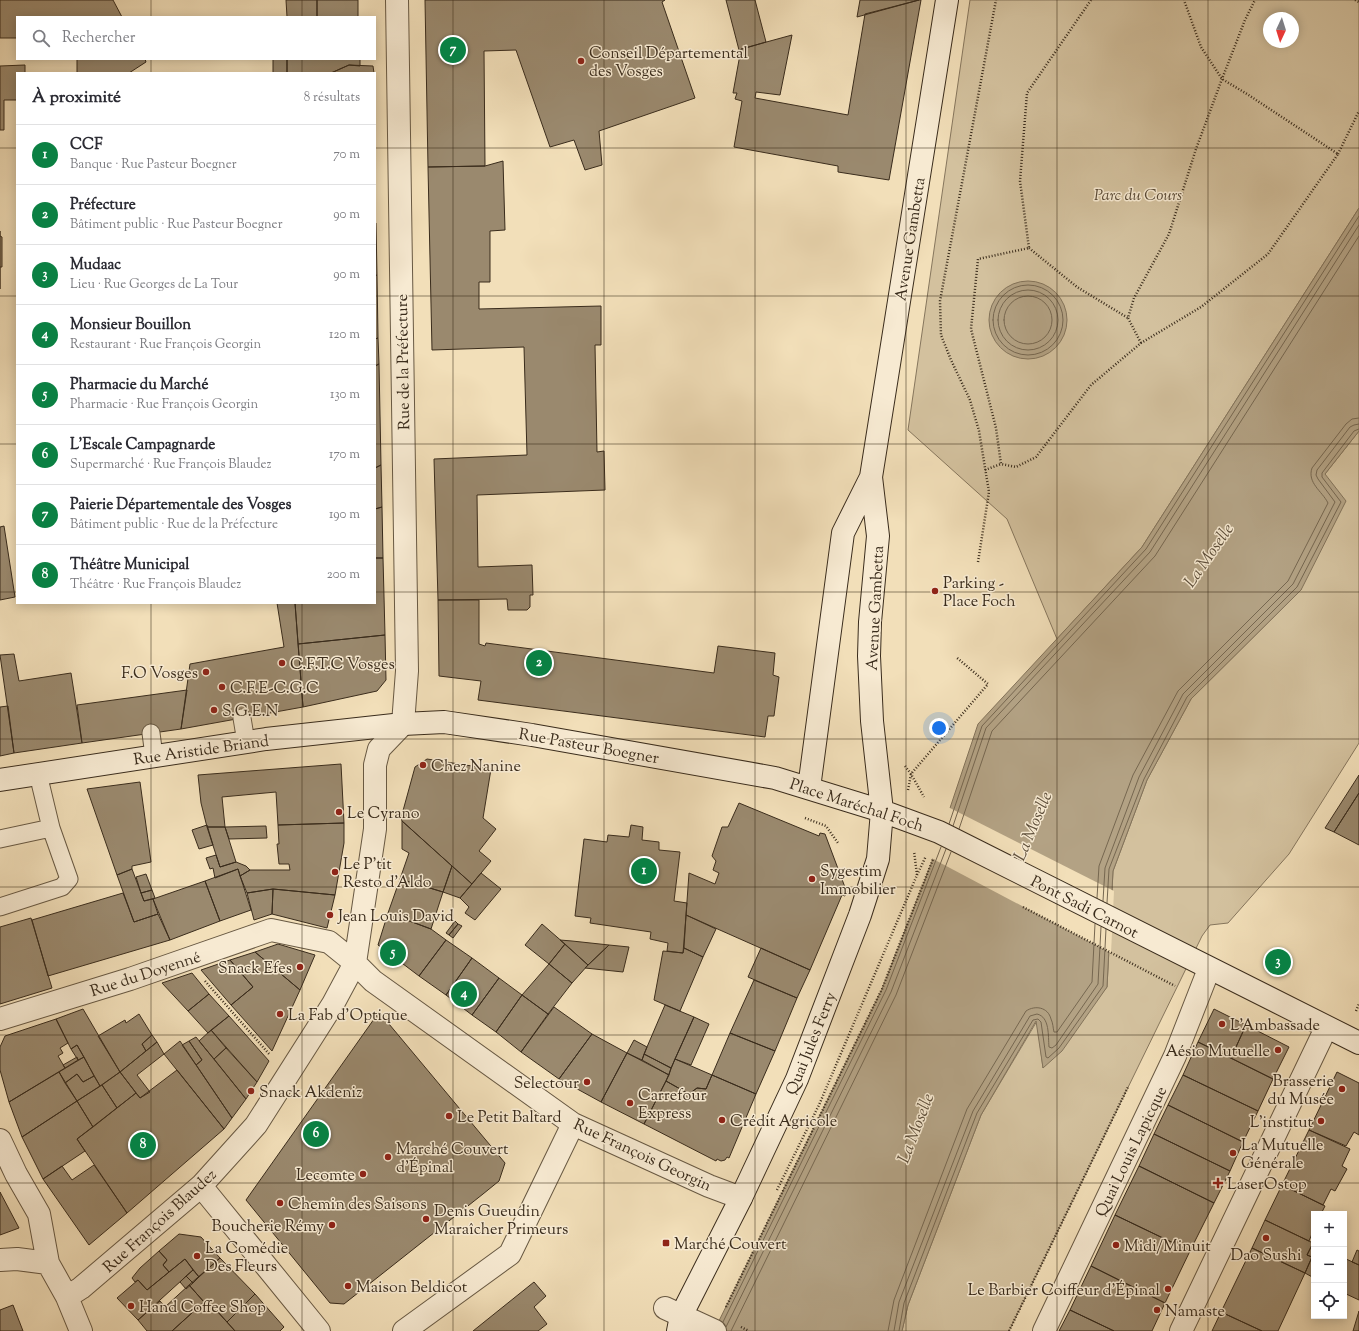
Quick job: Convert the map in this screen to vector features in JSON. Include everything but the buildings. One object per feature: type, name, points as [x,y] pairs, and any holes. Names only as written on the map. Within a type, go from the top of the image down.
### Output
[{"type":"street","name":"Rue de la Préfecture","points":[[397,0],[407,671],[403,724]]},
{"type":"street","name":"Avenue Gambetta","points":[[882,811],[872,721],[869,656],[870,622],[878,536],[871,477],[947,0]]},
{"type":"street","name":"Avenue Gambetta","points":[[809,788],[843,533],[871,477]]},
{"type":"street","name":"Rue Pasteur Boegner","points":[[403,724],[444,722],[532,735],[775,778]]},
{"type":"street","name":"Rue Aristide Briand","points":[[0,780],[246,742],[403,724]]},
{"type":"street","name":"Rue François Blaudez","points":[[67,1297],[82,1288],[201,1186],[256,1125],[332,1004],[355,963],[375,829],[375,765],[379,749],[403,724]]},
{"type":"street","name":"Place Maréchal Foch","points":[[775,778],[882,811],[939,832]]},
{"type":"street","name":"Quai Jules Ferry","points":[[674,1318],[741,1198],[797,1079],[860,915],[878,859],[882,811]]},
{"type":"street","name":"Pont Sadi Carnot","points":[[939,832],[1326,1028],[1359,1043]]},
{"type":"street","name":"Rue du Doyenné","points":[[0,1019],[130,979],[271,930],[329,942],[355,963]]},
{"type":"street","name":"Rue François Georgin","points":[[355,963],[373,981],[573,1124],[709,1186],[741,1198]]},
{"type":"street","name":"Quai Louis Lapicque","points":[[1044,1331],[1175,1056],[1210,968]]},
{"type":"street","points":[[1181,1331],[1326,1028]]},
{"type":"street","points":[[404,1331],[510,1254],[573,1124]]},
{"type":"street","points":[[0,1140],[16,1174],[39,1214],[48,1263],[67,1297],[81,1331]]},
{"type":"street","points":[[201,1186],[311,1328]]},
{"type":"street","points":[[0,1260],[16,1259],[48,1263]]},
{"type":"street","points":[[674,1318],[714,1331]]},
{"type":"lane","points":[[242,718],[246,742]]},
{"type":"lane","points":[[151,733],[154,756]]},
{"type":"lane","points":[[0,907],[62,887],[69,879],[51,828],[38,774]]},
{"type":"lane","points":[[0,839],[51,828]]},
{"type":"path","points":[[978,562],[989,492],[979,431],[970,400],[941,335],[940,301],[996,0]]},
{"type":"path","points":[[1091,0],[1027,93],[1020,181],[1029,248],[1077,287],[1128,318],[1141,343]]},
{"type":"path","points":[[1184,0],[1201,47],[1222,79],[1338,154]]},
{"type":"path","points":[[1128,318],[1134,298],[1169,234],[1196,149],[1245,20],[1255,0]]},
{"type":"path","points":[[1354,0],[1359,2]]},
{"type":"path","points":[[985,470],[1001,464],[1016,467],[1036,457],[1091,385],[1141,343],[1200,307],[1268,254],[1338,154],[1359,111]]},
{"type":"path","points":[[1001,464],[996,428],[971,330],[978,259],[1029,248]]},
{"type":"path","points":[[903,764],[911,774],[924,798]]},
{"type":"path","points":[[798,815],[826,826],[838,844]]},
{"type":"path","points":[[916,875],[927,855]]},
{"type":"path","points":[[724,1310],[882,989],[933,859],[940,863]]},
{"type":"path","points":[[1016,903],[1177,987]]},
{"type":"path","points":[[186,960],[287,1075]]},
{"type":"path","points":[[1009,1331],[1131,1080]]},
{"type":"path","points":[[735,1324],[749,1331]]},
{"type":"green space","name":"Parc du Cours","points":[[970,0],[1359,0],[1359,208],[1142,547],[1057,639],[1007,519],[908,430]]},
{"type":"green space","points":[[1359,431],[1359,743],[1289,854],[1228,923],[1210,925],[1202,936],[1009,1331],[902,1331],[908,1305],[981,1115],[1037,1021],[1043,1068],[1107,987],[1113,871],[1147,780],[1191,699],[1301,590],[1325,474]]},
{"type":"water","name":"La Moselle","points":[[1359,208],[1359,431],[1325,474],[1346,501],[1301,590],[1191,699],[1147,780],[1113,871],[1107,987],[1062,1051],[1043,1068],[1036,1021],[981,1115],[908,1305],[902,1331],[714,1331],[882,989],[933,859],[978,724],[1142,547]]},
{"type":"water","points":[[1028,281],[1043,284],[1056,292],[1064,305],[1067,320],[1064,335],[1056,348],[1043,356],[1028,359],[1013,356],[1000,348],[992,335],[989,320],[992,305],[1000,292],[1013,284]]},
{"type":"pier","points":[[948,807],[1114,891],[1111,953],[933,859],[932,856]]},
{"type":"place","name":"Paierie Départementale des Vosges","points":[[453,50]]},
{"type":"place","name":"Conseil Départemental des Vosges","points":[[581,61]]},
{"type":"place","name":"Parking - Place Foch","points":[[935,591]]},
{"type":"place","name":"C.F.T.C Vosges","points":[[282,663]]},
{"type":"place","name":"Préfecture","points":[[539,663]]},
{"type":"place","name":"F.O Vosges","points":[[206,672]]},
{"type":"place","name":"C.F.E-C.G.C","points":[[222,687]]},
{"type":"place","name":"S.G.E.N","points":[[214,710]]},
{"type":"place","name":"Chez Nanine","points":[[423,765]]},
{"type":"place","name":"Le Cyrano","points":[[339,812]]},
{"type":"place","name":"CCF","points":[[644,871]]},
{"type":"place","name":"Le P'tit Resto d'Aldo","points":[[335,872]]},
{"type":"place","name":"Sygestim Immobilier","points":[[812,879]]},
{"type":"place","name":"Jean Louis David","points":[[330,915]]},
{"type":"place","name":"Pharmacie du Marché","points":[[393,953]]},
{"type":"place","name":"Mudaac","points":[[1278,962]]},
{"type":"place","name":"Snack Efes","points":[[300,967]]},
{"type":"place","name":"Monsieur Bouillon","points":[[464,994]]},
{"type":"place","name":"La Fab d'Optique","points":[[280,1014]]},
{"type":"place","name":"L’Ambassade","points":[[1222,1024]]},
{"type":"place","name":"Aésio Mutuelle","points":[[1278,1050]]},
{"type":"place","name":"Selectour","points":[[587,1082]]},
{"type":"place","name":"Brasserie du Musée","points":[[1342,1089]]},
{"type":"place","name":"Snack Akdeniz","points":[[251,1091]]},
{"type":"place","name":"Carrefour Express","points":[[630,1103]]},
{"type":"place","name":"Le Petit Baltard","points":[[449,1116]]},
{"type":"place","name":"Crédit Agricole","points":[[722,1120]]},
{"type":"place","name":"L’institut","points":[[1321,1121]]},
{"type":"place","name":"L'Escale Campagnarde","points":[[316,1134]]},
{"type":"place","name":"Théâtre Municipal","points":[[143,1145]]},
{"type":"place","name":"La Mutuelle Générale","points":[[1233,1153]]},
{"type":"place","name":"Marché Couvert d'Épinal","points":[[388,1157]]},
{"type":"place","name":"Lecomte","points":[[363,1174]]},
{"type":"place","name":"LaserOstop","points":[[1218,1183]]},
{"type":"place","name":"Chemin des Saisons","points":[[280,1203]]},
{"type":"place","name":"Denis Gueudin Maraîcher Primeurs","points":[[426,1219]]},
{"type":"place","name":"Boucherie Rémy","points":[[332,1225]]},
{"type":"place","name":"Dao Sushi","points":[[1266,1238]]},
{"type":"place","name":"Marché Couvert","points":[[666,1243]]},
{"type":"place","name":"Midi/Minuit","points":[[1116,1245]]},
{"type":"place","name":"La Comédie Des Fleurs","points":[[197,1256]]},
{"type":"place","name":"Maison Beldicot","points":[[348,1286]]},
{"type":"place","name":"Le Barbier Coiffeur d'Épinal","points":[[1168,1289]]},
{"type":"place","name":"Hand Coffee Shop","points":[[131,1306]]},
{"type":"place","name":"Namaste","points":[[1157,1310]]}]
